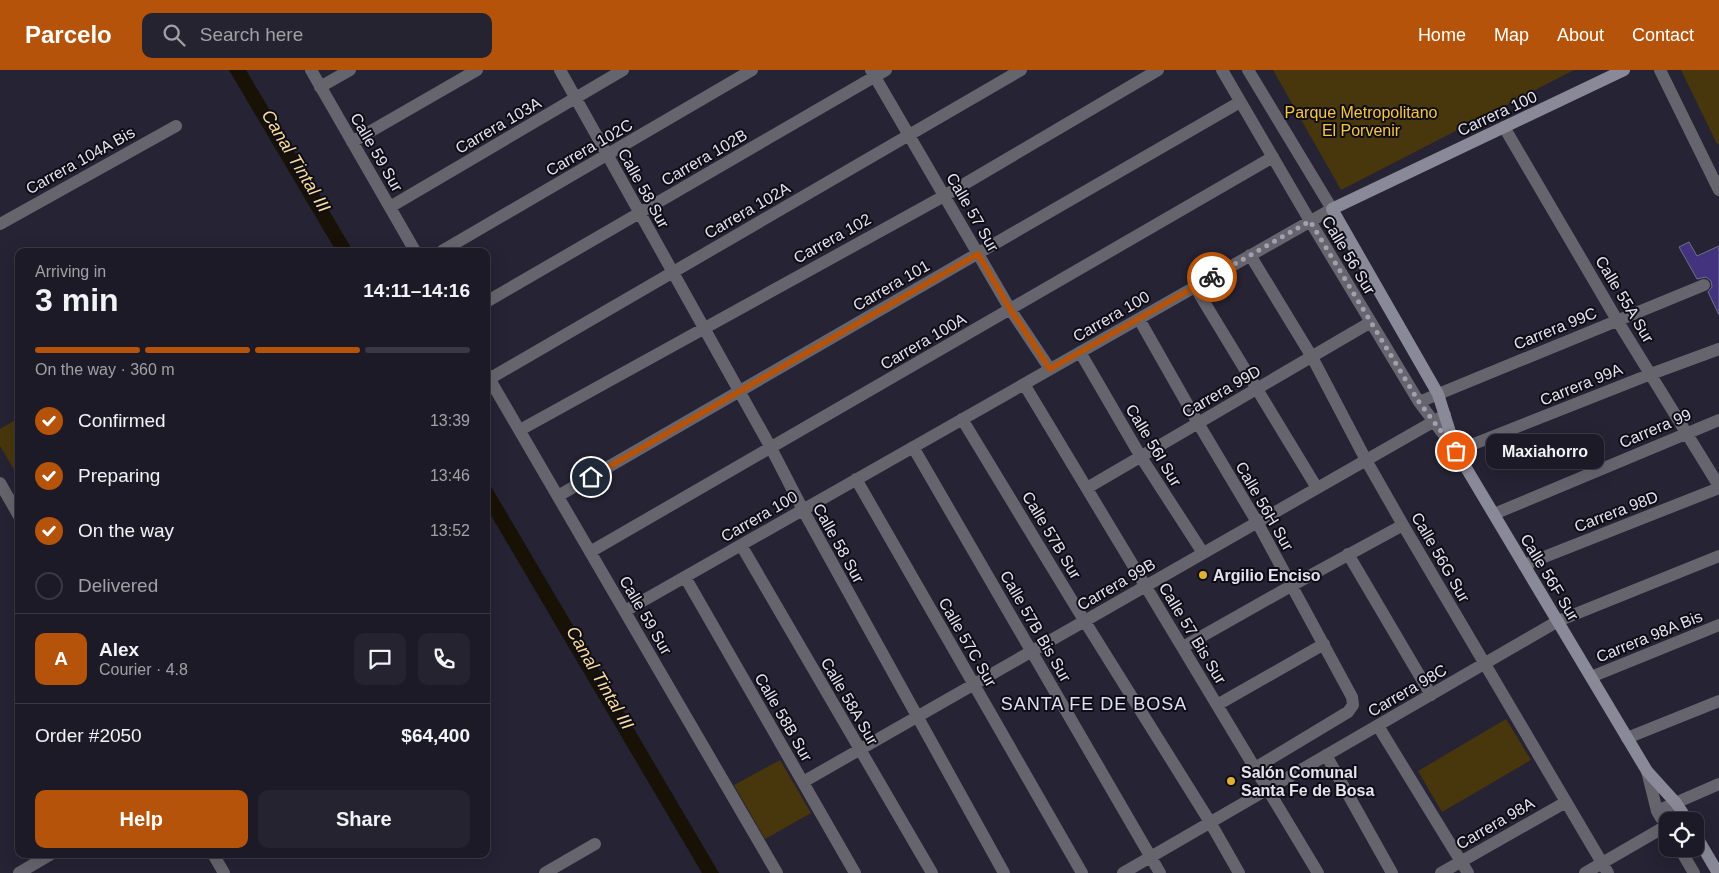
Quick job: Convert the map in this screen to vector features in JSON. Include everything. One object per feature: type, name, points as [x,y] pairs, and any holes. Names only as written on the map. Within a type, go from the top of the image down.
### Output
[{"type":"street","name":"Calle 59 Sur","points":[[311,70],[413,248]]},
{"type":"street","points":[[320,87],[350,70]]},
{"type":"street","points":[[352,142],[477,70]]},
{"type":"street","name":"Calle 58 Sur","points":[[560,70],[771,448],[803,510],[1004,873]]},
{"type":"street","name":"Carrera 103A","points":[[390,207],[623,70]]},
{"type":"street","name":"Carrera 102C","points":[[447,248],[752,70]]},
{"type":"street","name":"Carrera 102B","points":[[490,300],[640,213],[873,73],[886,70]]},
{"type":"street","name":"Carrera 102A","points":[[490,375],[673,272],[1021,70]]},
{"type":"street","name":"Carrera 102","points":[[520,430],[944,196],[1158,70]]},
{"type":"street","name":"Calle 56 Sur","points":[[1222,70],[1419,402],[1439,418]]},
{"type":"street","name":"Calle 56 Sur","points":[[1248,70],[1332,209],[1438,394]]},
{"type":"street","name":"Carrera 100","points":[[625,611],[1332,209],[1624,70]]},
{"type":"street","points":[[1660,70],[1719,190]]},
{"type":"street","name":"Calle 57 Sur","points":[[873,73],[1010,309],[1050,369]]},
{"type":"street","name":"Carrera 101","points":[[558,496],[1240,102]]},
{"type":"street","name":"Carrera 104A Bis","points":[[0,224],[176,126]]},
{"type":"street","name":"Calle 55A Sur","points":[[1504,127],[1617,320],[1719,487]]},
{"type":"street","name":"Carrera 100A","points":[[590,552],[1272,157]]},
{"type":"street","name":"Calle 56G Sur","points":[[1250,255],[1312,357],[1366,460],[1403,525],[1605,868]]},
{"type":"street","name":"Carrera 99C","points":[[1419,402],[1704,285]]},
{"type":"street","points":[[1195,287],[1317,488]]},
{"type":"street","name":"Calle 56H Sur","points":[[1139,319],[1257,522],[1352,697],[1353,705],[1348,712],[1256,768]]},
{"type":"street","name":"Carrera 99D","points":[[1087,488],[1371,322]]},
{"type":"street","name":"Carrera 99A","points":[[1456,451],[1719,349]]},
{"type":"street","name":"Calle 56I Sur","points":[[1080,352],[1141,457],[1203,553]]},
{"type":"street","name":"Calle 59 Sur","points":[[490,379],[777,873]]},
{"type":"street","name":"Calle 57 Bis Sur","points":[[1024,384],[1318,873]]},
{"type":"street","name":"Calle 56F Sur","points":[[1438,394],[1439,418],[1456,451],[1647,771],[1682,812]]},
{"type":"street","name":"Carrera 99B","points":[[803,782],[1439,418]]},
{"type":"street","name":"Calle 57B Sur","points":[[962,419],[1210,822],[1239,873]]},
{"type":"street","name":"Carrera 99","points":[[1494,514],[1719,420]]},
{"type":"street","name":"Calle 57B Bis Sur","points":[[913,447],[1160,873]]},
{"type":"street","name":"Calle 57C Sur","points":[[856,479],[1082,873]]},
{"type":"street","points":[[0,483],[15,509]]},
{"type":"street","name":"Carrera 98D","points":[[1524,565],[1719,487]]},
{"type":"street","points":[[1183,647],[1403,525]]},
{"type":"street","name":"Calle 58A Sur","points":[[741,545],[932,873]]},
{"type":"street","points":[[1348,554],[1431,695]]},
{"type":"street","name":"Carrera 98C","points":[[1122,873],[1558,621],[1719,556]]},
{"type":"street","name":"Calle 58B Sur","points":[[685,577],[855,873]]},
{"type":"street","name":"Carrera 98A Bis","points":[[1591,677],[1719,626]]},
{"type":"street","points":[[1217,705],[1324,644]]},
{"type":"street","points":[[1627,738],[1719,700]]},
{"type":"street","points":[[1378,726],[1468,873]]},
{"type":"street","points":[[1326,755],[1392,873]]},
{"type":"street","name":"Calle 56F Sur","points":[[1647,771],[1659,814]]},
{"type":"street","points":[[1657,811],[1719,784]]},
{"type":"street","name":"Carrera 98A","points":[[1441,873],[1566,802]]},
{"type":"street","points":[[1585,873],[1605,868],[1659,832]]},
{"type":"street","points":[[545,873],[595,844]]},
{"type":"street","points":[[1704,849],[1718,873]]},
{"type":"street","points":[[1685,857],[1694,873]]},
{"type":"street","points":[[19,873],[44,858]]},
{"type":"street","points":[[215,858],[224,873]]},
{"type":"green space","name":"Parque Metropolitano El Porvenir","points":[[1273,70],[1574,70],[1341,190]]},
{"type":"green space","points":[[1681,70],[1719,70],[1719,143],[1717,144]]},
{"type":"green space","points":[[15,420],[15,471],[0,446],[0,429]]},
{"type":"green space","points":[[1506,719],[1531,760],[1442,812],[1418,771]]},
{"type":"green space","points":[[780,760],[811,813],[765,839],[734,785]]},
{"type":"water","name":"Canal Tintal III","points":[[229,70],[246,70],[351,248],[334,248]]},
{"type":"water","name":"Canal Tintal III","points":[[490,485],[719,873],[702,873],[490,514]]},
{"type":"building","points":[[1689,242],[1697,256],[1719,246],[1719,315],[1708,292],[1712,287],[1711,281],[1706,277],[1697,279],[1679,247]]},
{"type":"way so far","points":[[1212,277],[1310,221],[1419,402],[1456,451]]},
{"type":"place","name":"Maxiahorro","points":[[1456,451]]},
{"type":"place","name":"Argilio Enciso","points":[[1203,575]]},
{"type":"place","name":"Salón Comunal Santa Fe de Bosa","points":[[1231,781]]},
{"type":"district","name":"SANTA FE DE BOSA","points":[[1094,704]]},
{"type":"route","points":[[591,477],[978,254],[1010,309],[1050,369],[1212,277]]}]
